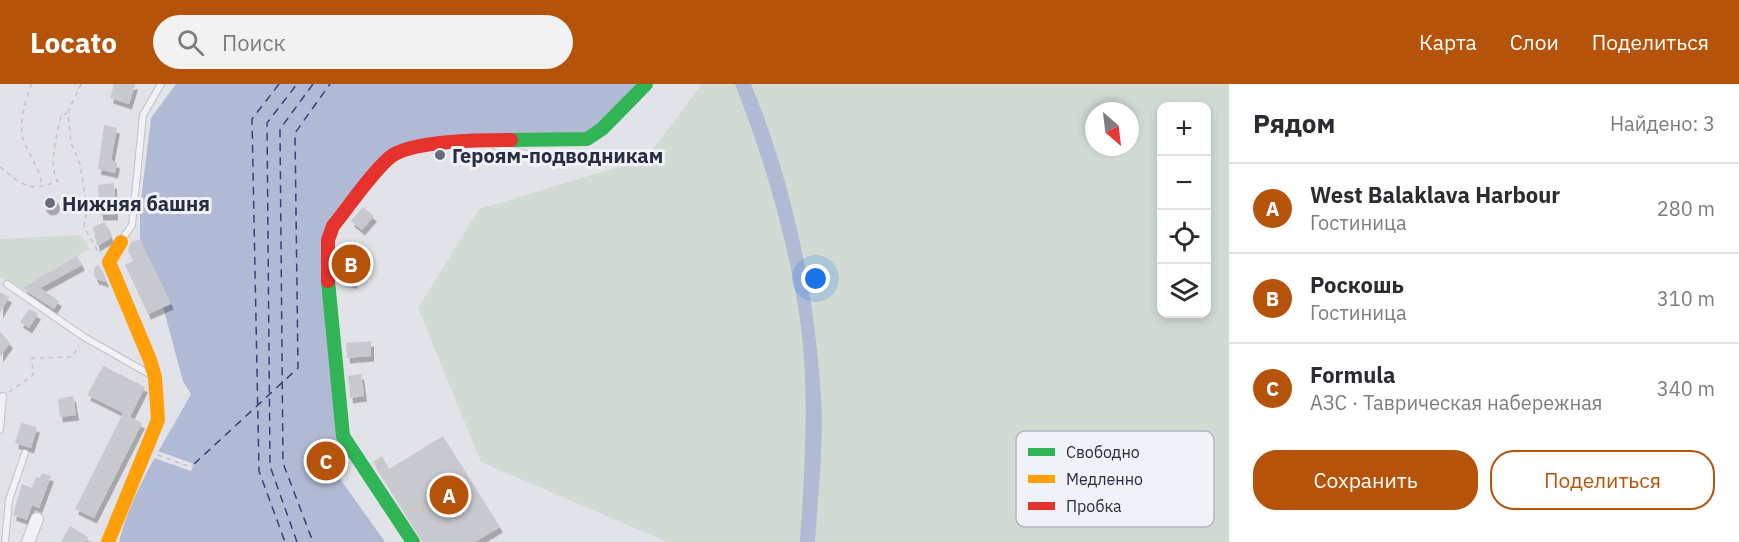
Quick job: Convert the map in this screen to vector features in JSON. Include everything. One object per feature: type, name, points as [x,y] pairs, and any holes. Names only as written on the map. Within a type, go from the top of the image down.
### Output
[{"type":"street","points":[[413,542],[343,436],[327,273],[328,240],[333,226],[390,158],[409,148],[474,140],[587,139],[602,129],[646,84]]},
{"type":"street","points":[[108,542],[158,420],[155,377],[144,344],[109,262],[121,242]]},
{"type":"street","points":[[28,542],[37,519]]},
{"type":"lane","points":[[121,242],[132,225],[143,115],[161,84]]},
{"type":"lane","points":[[474,140],[545,159]]},
{"type":"lane","points":[[7,284],[84,337],[155,377]]},
{"type":"lane","points":[[0,430],[3,396]]},
{"type":"lane","points":[[5,542],[9,500],[25,453]]},
{"type":"path","points":[[32,84],[26,95],[21,136],[41,174],[42,187]]},
{"type":"path","points":[[81,84],[68,112],[71,142],[80,164],[87,208],[84,227],[96,250],[109,262]]},
{"type":"path","points":[[0,167],[26,187],[42,187],[58,181],[54,174],[55,155],[61,116],[68,112]]},
{"type":"path","points":[[3,396],[33,375],[32,358],[72,357],[84,337]]},
{"type":"path","points":[[146,450],[190,467],[194,464]]},
{"type":"shaded area","points":[[702,84],[1229,84],[1229,542],[667,542],[481,462],[418,308],[479,209],[645,159]]},
{"type":"shaded area","points":[[81,235],[90,249],[22,288],[0,277],[0,239]]},
{"type":"water","points":[[176,84],[636,84],[587,136],[410,145],[330,225],[346,447],[326,459],[385,542],[119,542],[132,503],[191,394],[183,381],[163,307],[171,303],[140,239],[140,208],[151,118]]},
{"type":"water","points":[[735,84],[751,84],[765,121],[789,198],[807,277],[818,356],[822,414],[815,542],[800,542],[805,451],[805,390],[797,300],[786,245],[771,190]]},
{"type":"pier","points":[[158,451],[194,464],[191,471],[154,458]]},
{"type":"building","points":[[114,84],[135,84],[129,104],[110,98]]},
{"type":"building","points":[[104,125],[117,128],[111,160],[117,163],[115,173],[98,169]]},
{"type":"building","points":[[114,183],[115,215],[100,215],[98,185]]},
{"type":"building","name":"Нижняя башня","points":[[50,196],[55,198],[57,203],[55,208],[50,210],[45,208],[43,203],[45,198]]},
{"type":"building","points":[[363,207],[374,216],[362,230],[351,221]]},
{"type":"building","points":[[105,222],[111,238],[97,246],[93,227]]},
{"type":"building","points":[[140,239],[171,304],[148,314],[125,265],[133,261],[128,250],[131,242]]},
{"type":"building","points":[[349,245],[360,247],[354,283],[342,281]]},
{"type":"building","points":[[77,256],[82,265],[40,288],[59,301],[54,309],[22,288]]},
{"type":"building","points":[[98,265],[106,282],[96,279],[94,275],[94,268]]},
{"type":"building","points":[[0,292],[9,297],[0,313]]},
{"type":"building","points":[[29,309],[38,314],[29,328],[20,322]]},
{"type":"building","points":[[0,331],[10,343],[0,357]]},
{"type":"building","points":[[371,341],[371,356],[347,358],[346,343]]},
{"type":"building","points":[[103,366],[145,387],[130,417],[142,423],[94,518],[75,509],[123,413],[87,395]]},
{"type":"building","points":[[361,374],[364,396],[350,398],[348,376]]},
{"type":"building","points":[[73,396],[76,415],[60,417],[58,399]]},
{"type":"building","points":[[21,423],[37,427],[31,448],[15,443]]},
{"type":"building","points":[[443,436],[500,527],[475,542],[423,542],[373,462],[382,456],[389,469]]},
{"type":"building","points":[[42,473],[51,476],[39,508],[32,505],[27,520],[13,515],[22,484],[32,488],[36,477],[40,478]]},
{"type":"building","points":[[70,526],[88,537],[85,542],[61,542]]},
{"type":"ferry route","points":[[279,84],[252,119],[259,471],[285,542]]},
{"type":"ferry route","points":[[297,84],[267,123],[270,466],[297,542]]},
{"type":"ferry route","points":[[313,84],[280,129],[283,463],[313,542]]},
{"type":"ferry route","points":[[194,464],[298,368],[295,133],[330,84]]},
{"type":"traffic: fast","points":[[511,140],[587,139],[602,129],[646,84]]},
{"type":"traffic: fast","points":[[328,281],[343,436],[413,542]]},
{"type":"traffic: slow","points":[[108,542],[158,420],[155,377],[150,360],[109,262],[121,242]]},
{"type":"traffic: jam","points":[[328,281],[328,240],[333,226],[389,158],[399,152],[429,144],[511,140]]},
{"type":"place","name":"Героям-подводникам","points":[[440,155]]},
{"type":"place","name":"Нижняя башня","points":[[50,203]]},
{"type":"place","name":"Роскошь","points":[[351,264]]},
{"type":"place","name":"Formula","points":[[326,461]]},
{"type":"place","name":"West Balaklava Harbour","points":[[449,495]]}]
